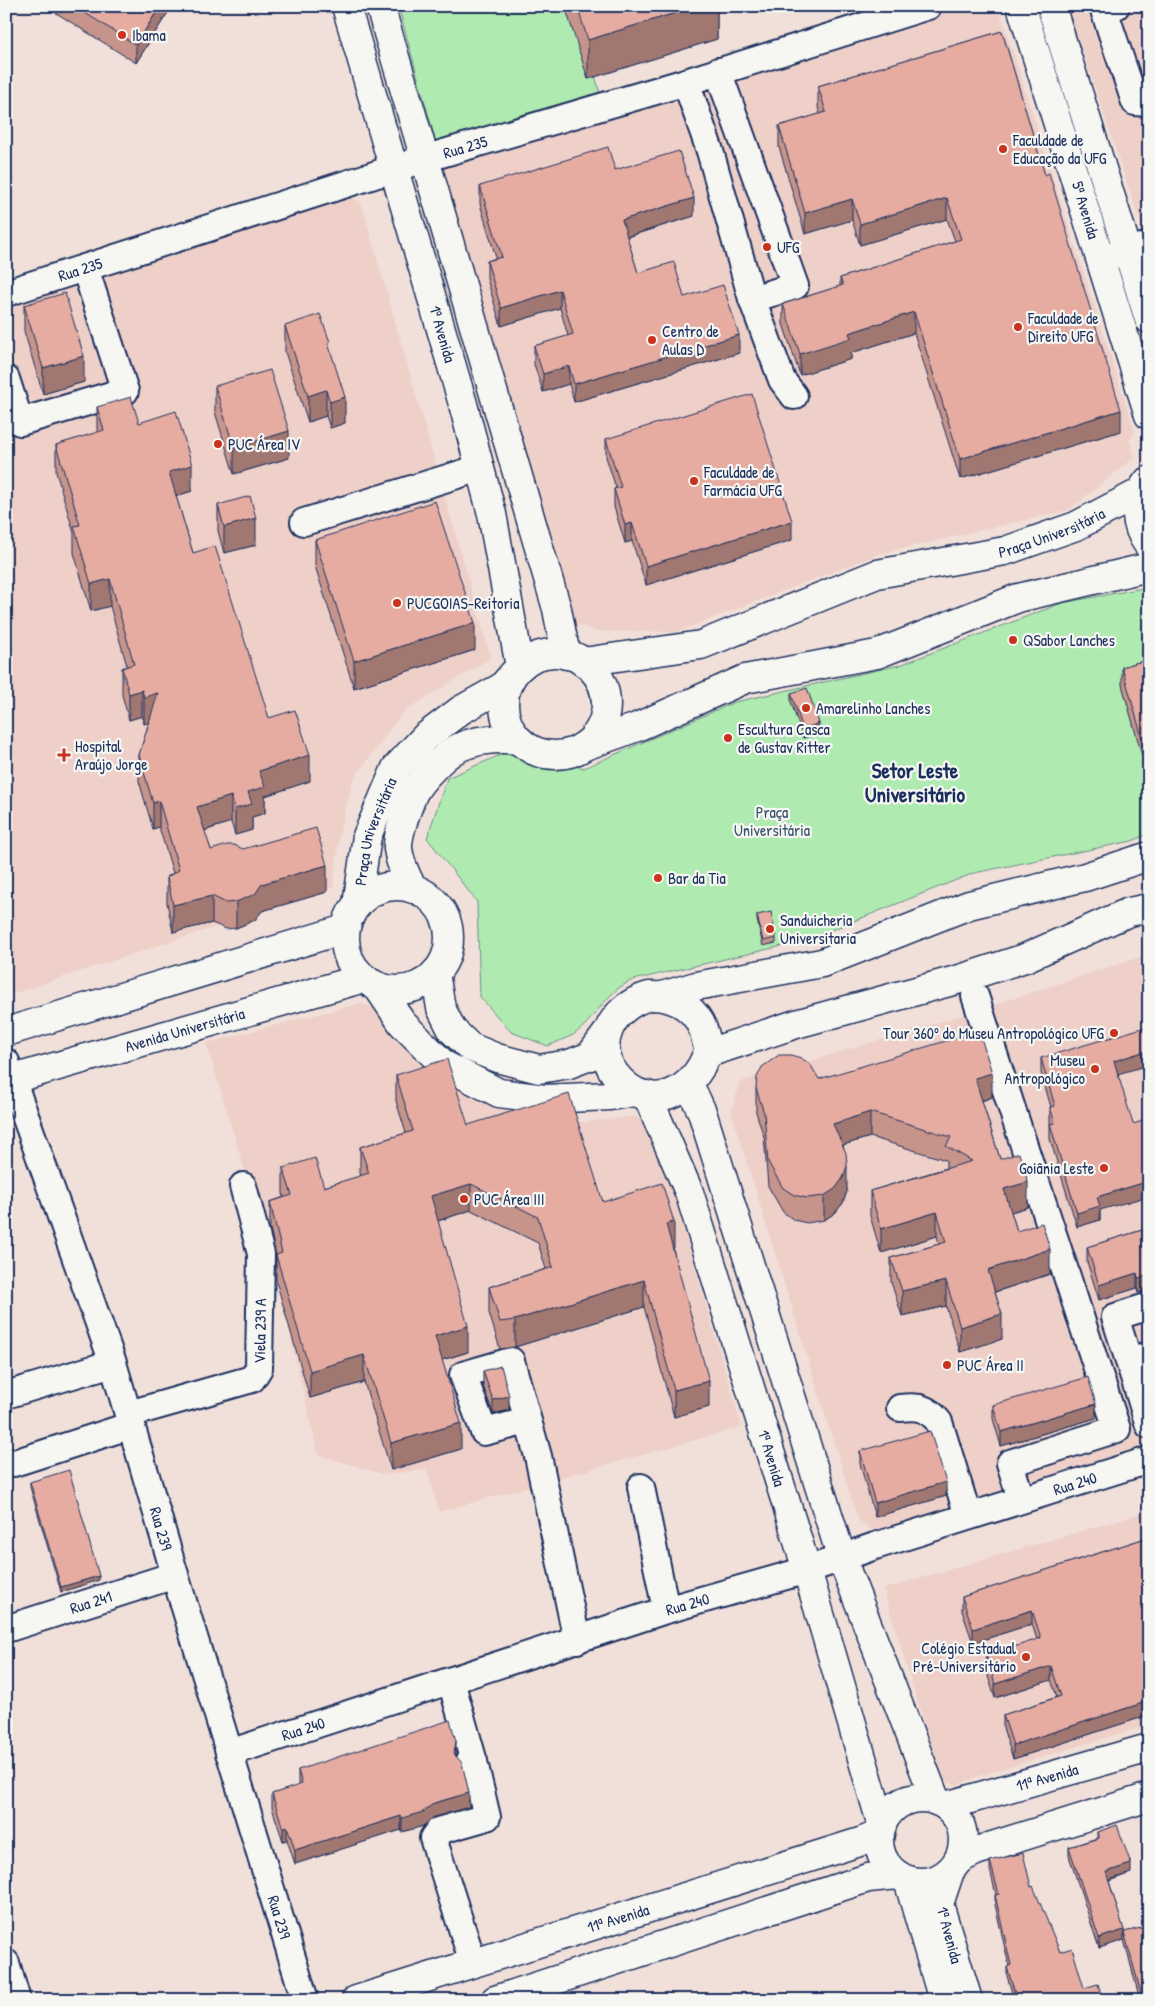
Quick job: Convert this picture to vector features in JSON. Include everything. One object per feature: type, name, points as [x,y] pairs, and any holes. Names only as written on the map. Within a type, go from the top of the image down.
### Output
[{"type":"main road","name":"1ª Avenida","points":[[346,6],[395,168],[480,468],[492,514],[520,667]]},
{"type":"main road","name":"1ª Avenida","points":[[380,6],[427,158],[557,609],[575,658]]},
{"type":"main road","name":"5ª Avenida","points":[[1021,6],[1149,415]]},
{"type":"main road","name":"5ª Avenida","points":[[1051,6],[1138,248],[1149,319]]},
{"type":"main road","name":"Praça Universitária","points":[[575,658],[701,645],[878,574],[1005,551],[1076,526],[1145,486]]},
{"type":"main road","points":[[1145,486],[1136,507],[1137,522],[1142,537],[1149,546]]},
{"type":"main road","points":[[582,747],[595,736],[603,722],[606,705],[603,688],[596,673],[575,658],[550,654],[534,658],[520,667],[510,680],[504,696],[504,712],[509,727],[518,740],[532,750],[549,755],[566,754],[637,727],[745,679],[878,654],[1018,598],[1149,568]]},
{"type":"main road","name":"Praça Universitária","points":[[351,917],[367,836],[396,768],[425,737],[461,710],[502,687],[520,667]]},
{"type":"main road","name":"Praça Universitária","points":[[413,888],[404,873],[398,850],[399,840],[414,792],[443,758],[458,748],[497,738],[518,740]]},
{"type":"main road","points":[[435,973],[441,1008],[452,1030],[470,1047],[497,1058],[539,1069],[569,1064],[590,1056],[607,1033],[616,1015],[625,1006],[642,998],[662,996],[696,986],[822,963],[969,905],[1086,877],[1149,856]]},
{"type":"main road","points":[[6,1032],[351,917],[368,895],[382,888],[398,886],[413,888],[429,897],[440,909],[447,925],[449,942],[445,958],[435,973],[423,983],[408,988],[392,990],[371,982]]},
{"type":"main road","points":[[708,1053],[796,1024],[951,981],[1025,958],[1129,912],[1149,908]]},
{"type":"main road","points":[[351,917],[349,957],[402,1022],[444,1065],[499,1093],[545,1100],[641,1094],[661,1096],[676,1092],[689,1084],[700,1070],[708,1053],[704,1028],[697,1016],[687,1006],[662,996]]},
{"type":"main road","name":"Avenida Universitária","points":[[8,1074],[371,982]]},
{"type":"main road","points":[[607,1033],[607,1057],[614,1074],[641,1094]]},
{"type":"main road","points":[[689,1084],[702,1112],[842,1559],[941,1803],[956,1818],[961,1828],[962,1850],[954,1865]]},
{"type":"main road","name":"1ª Avenida","points":[[641,1094],[689,1192],[807,1570],[881,1830]]},
{"type":"main road","points":[[694,1212],[729,1201]]},
{"type":"main road","name":"11ª Avenida","points":[[941,1803],[1149,1748]]},
{"type":"main road","points":[[495,2000],[868,1878],[903,1878],[931,1881],[976,1852],[1149,1797]]},
{"type":"main road","points":[[903,1878],[884,1859],[880,1849],[881,1830],[888,1814],[898,1805],[911,1800],[941,1803]]},
{"type":"main road","name":"11ª Avenida","points":[[356,2000],[863,1842],[881,1830]]},
{"type":"main road","name":"1ª Avenida","points":[[954,1865],[939,1904],[968,2000]]},
{"type":"main road","name":"1ª Avenida","points":[[903,1878],[943,2000]]},
{"type":"street","name":"Rua 235","points":[[6,293],[427,158],[686,82],[928,6]]},
{"type":"street","points":[[1116,6],[1104,10],[1134,102],[1149,103]]},
{"type":"street","points":[[718,71],[795,286],[752,299]]},
{"type":"street","points":[[686,82],[710,151],[752,299],[782,380],[794,396]]},
{"type":"street","points":[[710,151],[742,138]]},
{"type":"street","points":[[1100,258],[1138,248]]},
{"type":"street","points":[[6,379],[20,422],[125,392],[84,268]]},
{"type":"street","points":[[304,522],[480,468]]},
{"type":"street","points":[[975,996],[1117,1429],[1010,1463],[1021,1499]]},
{"type":"street","name":"Rua 239","points":[[8,1074],[114,1363],[174,1575],[305,2000]]},
{"type":"street","name":"Viela 239 A","points":[[6,1461],[14,1463],[104,1435],[130,1420],[252,1379],[259,1368],[261,1254],[243,1186]]},
{"type":"street","points":[[1149,1306],[1115,1316],[1139,1358],[1149,1425]]},
{"type":"street","points":[[6,1395],[114,1363]]},
{"type":"street","points":[[900,1408],[919,1406],[933,1415],[938,1422],[968,1516]]},
{"type":"street","points":[[527,1421],[538,1456],[577,1640]]},
{"type":"street","name":"Rua 240","points":[[229,1753],[451,1682],[666,1610],[807,1570],[874,1546],[1149,1460]]},
{"type":"street","points":[[641,1487],[666,1610]]},
{"type":"street","name":"Rua 241","points":[[6,1629],[174,1575]]},
{"type":"street","points":[[451,1682],[471,1763],[487,1817],[438,1832],[433,1838],[473,1963]]},
{"type":"street","points":[[6,1963],[17,2000]]},
{"type":"shaded area","name":"UFG","points":[[956,6],[998,6],[1135,432],[1130,440],[1135,457],[1069,510],[879,554],[677,632],[595,631],[567,621],[437,163]]},
{"type":"shaded area","points":[[1067,6],[1149,6],[1149,248]]},
{"type":"shaded area","name":"PUC Área IV","points":[[345,194],[361,202],[491,658],[403,712],[353,780],[340,832],[333,888],[12,994],[6,976],[6,300]]},
{"type":"shaded area","name":"PUC Área II","points":[[1149,954],[1149,1447],[878,1535],[858,1520],[731,1112],[740,1082],[972,1012]]},
{"type":"shaded area","name":"PUC Área III","points":[[361,1003],[380,1011],[389,1028],[415,1059],[457,1086],[510,1108],[556,1119],[587,1122],[634,1116],[654,1127],[742,1427],[439,1512],[427,1469],[385,1475],[318,1455],[275,1271],[206,1043]]},
{"type":"shaded area","name":"Colégio Estadual Pré-Universitário","points":[[1149,1511],[1149,1725],[979,1776],[957,1785],[945,1781],[929,1740],[883,1589]]},
{"type":"green space","points":[[398,6],[576,6],[602,101],[437,146]]},
{"type":"green space","name":"Praça Universitária","points":[[1149,587],[1149,834],[1132,841],[974,873],[804,941],[633,980],[615,991],[581,1029],[573,1035],[548,1046],[511,1032],[480,997],[477,902],[427,838],[447,778],[505,753],[584,768],[735,702],[900,665],[1062,603]]},
{"type":"building","points":[[74,6],[160,6],[136,45]]},
{"type":"building","points":[[577,6],[698,6],[588,40]]},
{"type":"building","points":[[1002,31],[1045,175],[1049,173],[1121,410],[960,459],[914,312],[849,333],[851,338],[800,354],[783,304],[843,285],[840,278],[961,239],[947,198],[860,224],[852,199],[805,213],[779,126],[826,112],[818,86]]},
{"type":"building","points":[[608,147],[615,170],[679,151],[694,198],[622,220],[638,273],[674,262],[684,297],[723,285],[739,335],[574,384],[569,366],[543,374],[534,346],[573,334],[560,290],[501,308],[487,261],[502,257],[480,186]]},
{"type":"building","points":[[65,293],[84,356],[43,368],[24,305]]},
{"type":"building","points":[[320,314],[345,397],[330,402],[326,390],[308,396],[285,326]]},
{"type":"building","points":[[270,370],[289,431],[234,448],[215,386]]},
{"type":"building","name":"Faculdade de Farmácia UFG","points":[[752,394],[792,521],[646,566],[632,523],[625,525],[614,489],[621,487],[606,439]]},
{"type":"building","points":[[131,397],[139,423],[176,411],[192,465],[169,472],[193,553],[215,546],[269,718],[295,710],[310,755],[259,771],[265,787],[248,792],[252,804],[235,809],[231,796],[197,807],[211,850],[227,845],[234,845],[243,849],[316,828],[327,865],[262,884],[255,894],[236,902],[226,903],[212,896],[173,905],[167,877],[179,870],[159,801],[153,803],[139,755],[158,693],[144,697],[142,690],[129,694],[122,668],[134,664],[110,579],[91,584],[74,526],[80,525],[56,445],[104,430],[97,407]]},
{"type":"building","points":[[250,496],[256,518],[224,527],[218,505]]},
{"type":"building","points":[[435,501],[475,623],[354,661],[315,540]]},
{"type":"building","points":[[1149,659],[1149,739],[1143,741],[1122,667]]},
{"type":"building","points":[[807,688],[819,723],[803,729],[791,693]]},
{"type":"building","points":[[771,912],[776,938],[763,941],[757,915]]},
{"type":"building","points":[[1149,1026],[1149,1050],[1114,1061],[1133,1124],[1149,1119],[1149,1181],[1097,1197],[1100,1206],[1077,1213],[1050,1124],[1055,1123],[1050,1107],[1055,1106],[1041,1058]]},
{"type":"building","points":[[979,1031],[992,1073],[975,1078],[1000,1159],[1019,1153],[1028,1182],[1004,1189],[1017,1231],[1042,1223],[1050,1249],[988,1270],[1002,1314],[960,1327],[946,1281],[902,1291],[891,1258],[946,1242],[937,1212],[881,1229],[870,1191],[972,1161],[946,1146],[951,1137],[870,1112],[833,1124],[846,1153],[847,1166],[843,1178],[835,1189],[824,1196],[807,1198],[794,1195],[783,1188],[768,1162],[764,1113],[756,1088],[757,1077],[762,1067],[779,1055],[791,1055],[801,1058],[810,1064],[819,1079]]},
{"type":"building","points":[[447,1059],[468,1125],[569,1094],[603,1202],[662,1183],[674,1222],[666,1224],[709,1381],[674,1390],[644,1280],[515,1320],[500,1322],[489,1287],[553,1267],[538,1217],[471,1184],[431,1196],[468,1326],[435,1336],[461,1423],[391,1443],[364,1355],[310,1371],[276,1255],[282,1253],[270,1202],[292,1195],[283,1168],[315,1158],[324,1187],[369,1173],[360,1147],[413,1131],[396,1075]]},
{"type":"building","points":[[1149,1228],[1149,1275],[1138,1278],[1137,1273],[1099,1285],[1087,1247]]},
{"type":"building","points":[[501,1366],[509,1396],[493,1400],[483,1371]]},
{"type":"building","points":[[1088,1377],[1096,1404],[1001,1432],[993,1405]]},
{"type":"building","points":[[930,1431],[946,1482],[875,1503],[860,1451]]},
{"type":"building","points":[[69,1470],[99,1576],[61,1587],[30,1482]]},
{"type":"building","points":[[1149,1537],[1149,1701],[1013,1745],[1003,1715],[1061,1696],[1051,1666],[995,1684],[986,1656],[1041,1638],[1032,1610],[973,1629],[962,1597]]},
{"type":"building","points":[[450,1720],[456,1741],[454,1754],[462,1763],[469,1793],[434,1803],[423,1812],[402,1818],[401,1816],[295,1850],[287,1826],[283,1828],[272,1794],[302,1784],[298,1770]]},
{"type":"building","points":[[1117,1825],[1131,1864],[1106,1872],[1124,1930],[1099,1938],[1069,1847],[1099,1838],[1097,1832]]},
{"type":"building","points":[[1023,1853],[1031,1887],[1033,1886],[1060,1952],[1072,1948],[1084,1988],[1098,1984],[1103,2000],[1017,2000],[1007,1967],[1011,1965],[995,1895],[999,1894],[990,1861]]},
{"type":"building","points":[[1149,1926],[1149,2000],[1143,2000],[1124,1932]]},
{"type":"place","name":"Ibama","points":[[122,35]]},
{"type":"place","name":"Faculdade de Educação da UFG","points":[[1003,149]]},
{"type":"place","name":"UFG","points":[[767,247]]},
{"type":"place","name":"Faculdade de Direito UFG","points":[[1018,327]]},
{"type":"place","name":"Centro de Aulas D","points":[[652,340]]},
{"type":"place","name":"PUC Área IV","points":[[218,444]]},
{"type":"place","name":"Faculdade de Farmácia UFG","points":[[694,481]]},
{"type":"place","name":"PUCGOIAS-Reitoria","points":[[397,603]]},
{"type":"place","name":"QSabor Lanches","points":[[1013,640]]},
{"type":"place","name":"Amarelinho Lanches","points":[[806,708]]},
{"type":"place","name":"Escultura Casca de Gustav Ritter","points":[[728,738]]},
{"type":"place","name":"Hospital Araújo Jorge","points":[[64,755]]},
{"type":"place","name":"Bar da Tia","points":[[658,878]]},
{"type":"place","name":"Sanduicheria Universitaria","points":[[770,929]]},
{"type":"place","name":"Tour 360º do Museu Antropológico UFG","points":[[1114,1033]]},
{"type":"place","name":"Museu Antropológico","points":[[1095,1069]]},
{"type":"place","name":"Goiânia Leste","points":[[1104,1168]]},
{"type":"place","name":"PUC Área III","points":[[464,1199]]},
{"type":"place","name":"PUC Área II","points":[[947,1365]]},
{"type":"place","name":"Colégio Estadual Pré-Universitário","points":[[1026,1657]]},
{"type":"district","name":"Setor Leste Universitário","points":[[915,782]]}]
